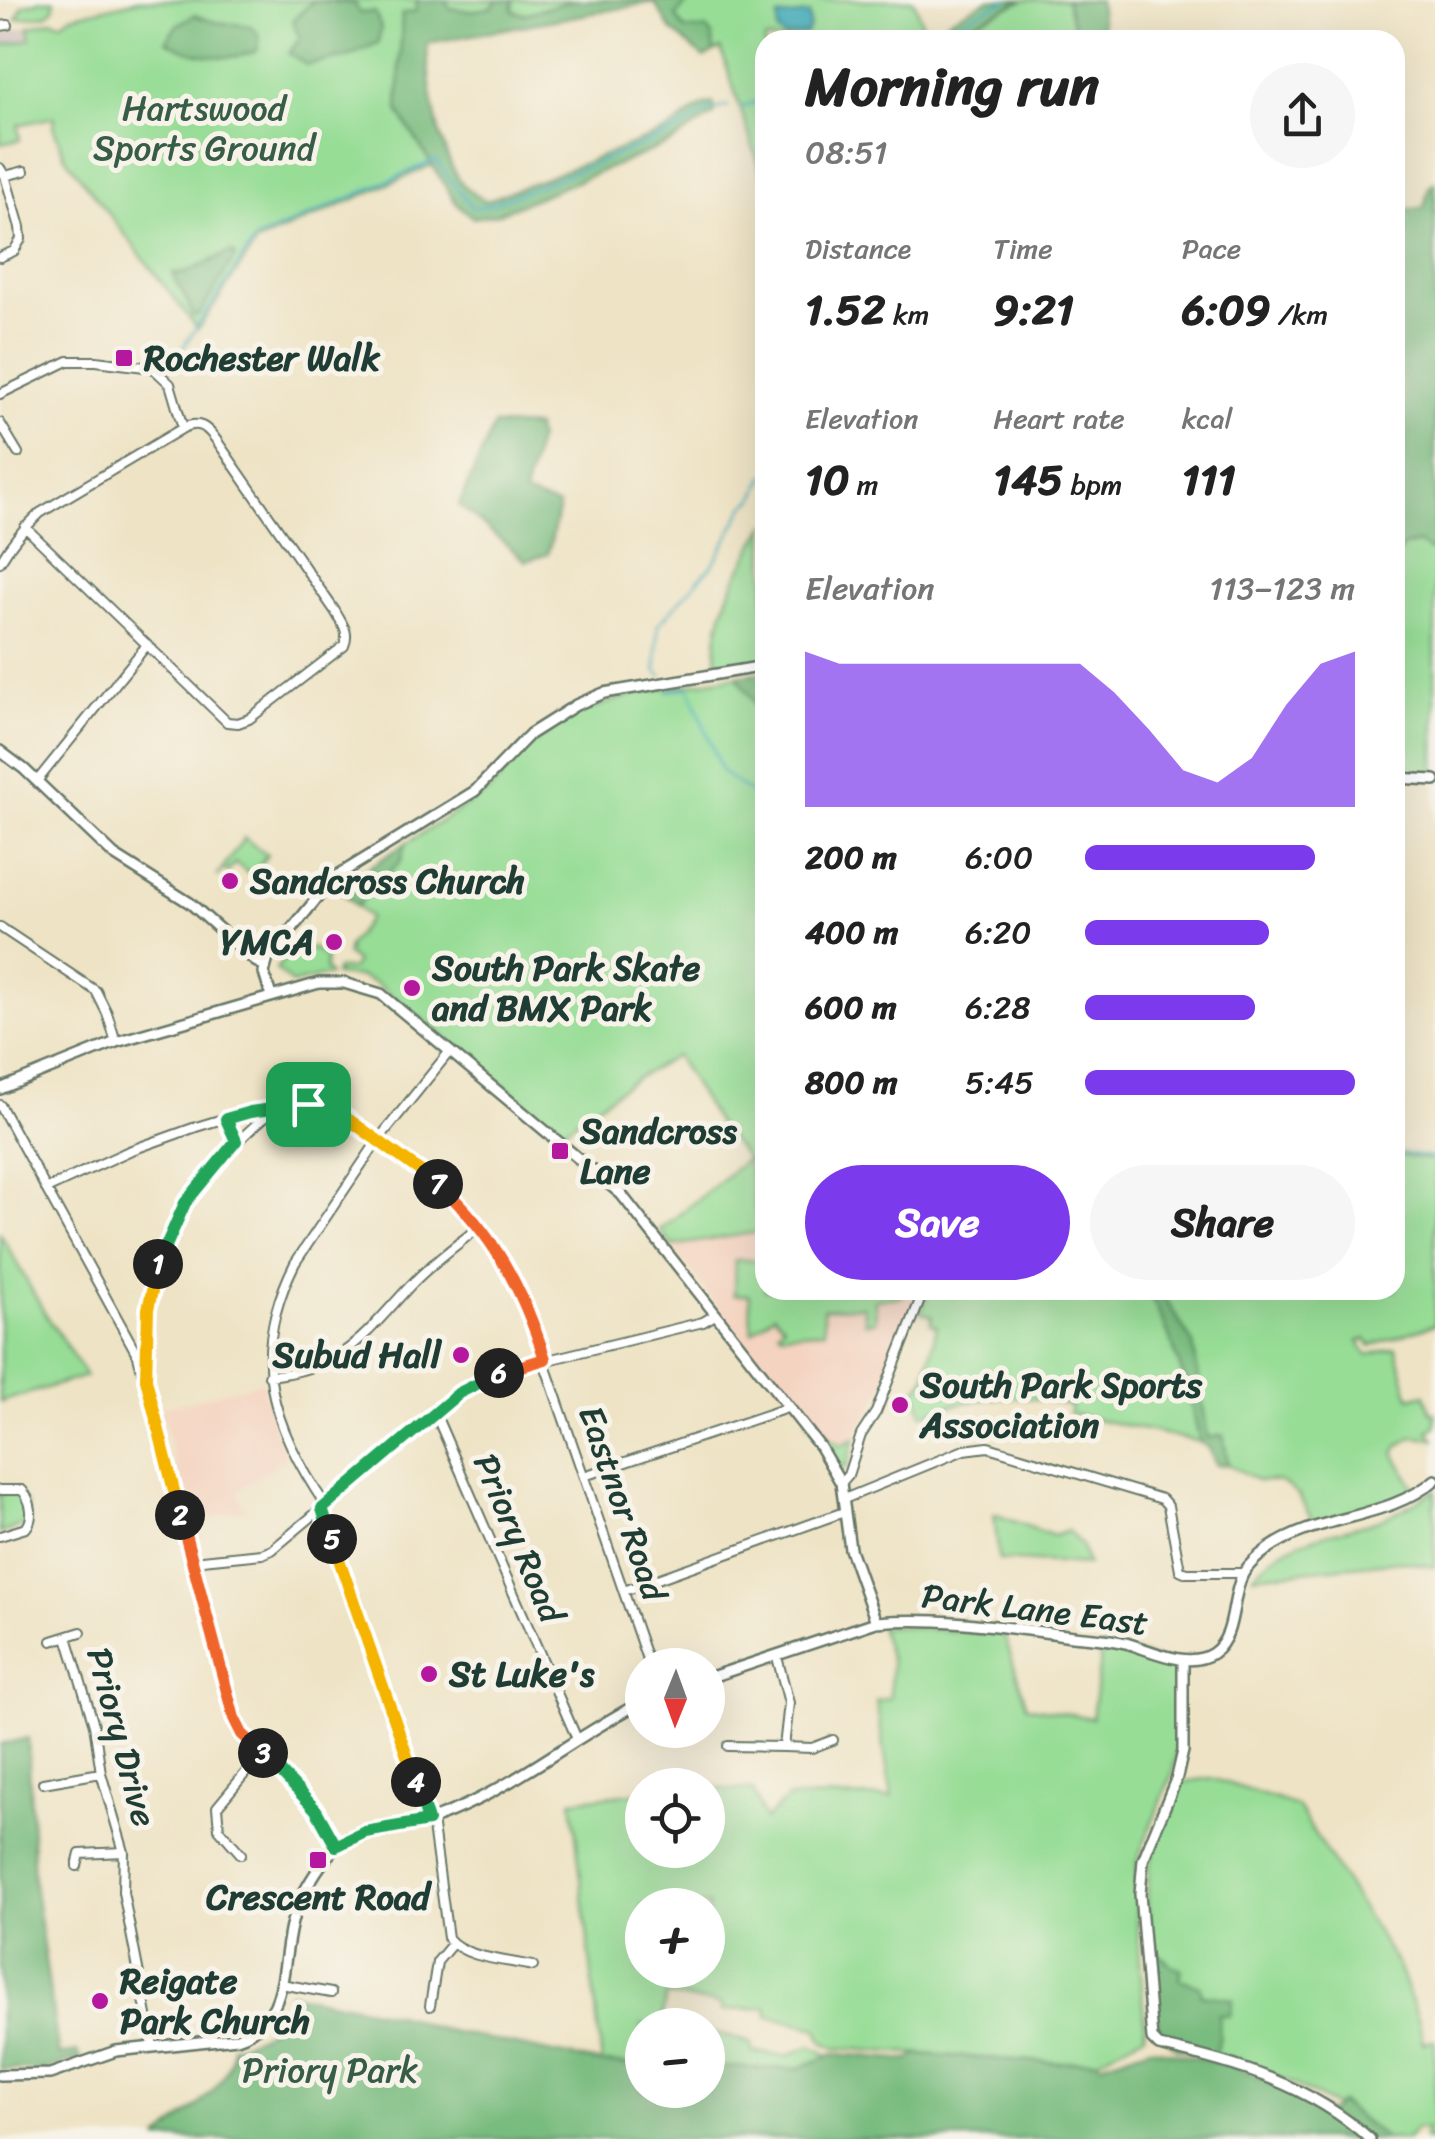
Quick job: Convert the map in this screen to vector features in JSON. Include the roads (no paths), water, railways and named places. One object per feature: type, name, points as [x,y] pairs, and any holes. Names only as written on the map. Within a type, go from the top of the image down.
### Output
[{"type":"street","points":[[0,257],[14,251],[21,233],[3,172],[24,171]]},
{"type":"street","points":[[0,394],[68,361],[96,360],[153,368],[170,384],[183,428]]},
{"type":"street","points":[[0,423],[18,452]]},
{"type":"street","points":[[0,562],[25,527],[58,501],[183,428],[198,424],[210,432],[348,633],[344,646],[250,719],[238,724],[221,718],[25,527]]},
{"type":"street","points":[[37,781],[146,646]]},
{"type":"street","points":[[271,996],[265,980],[268,958],[338,875],[475,791],[530,734],[576,705],[604,693],[755,668]]},
{"type":"street","points":[[0,751],[114,855],[176,892],[265,966]]},
{"type":"street","points":[[1405,778],[1435,780]]},
{"type":"street","points":[[0,926],[96,991],[116,1042]]},
{"type":"street","points":[[0,1089],[116,1042],[271,996],[330,982],[380,994],[621,1194],[820,1448],[842,1483],[858,1580],[876,1622]]},
{"type":"street","points":[[450,1050],[378,1140],[295,1263],[270,1327],[269,1376],[284,1436],[324,1508],[430,1820],[444,1917],[452,1944],[468,1952],[533,1966]]},
{"type":"street","points":[[0,1105],[126,1330],[146,1379],[234,1718],[242,1734],[316,1810],[336,1846]]},
{"type":"street","points":[[146,1379],[147,1323],[158,1264],[174,1223],[203,1178],[236,1141],[277,1107]]},
{"type":"street","name":"Eastnor Road","points":[[46,1189],[129,1152],[226,1119],[277,1107],[326,1107],[436,1182],[480,1226],[518,1286],[643,1648]]},
{"type":"street","points":[[226,1119],[236,1141]]},
{"type":"street","points":[[269,1376],[304,1370],[345,1354],[432,1264],[480,1226]]},
{"type":"street","points":[[842,1483],[892,1375],[920,1300]]},
{"type":"street","points":[[192,1562],[272,1550],[435,1413],[484,1378],[715,1315]]},
{"type":"street","points":[[126,1330],[147,1323]]},
{"type":"street","points":[[584,1476],[787,1408]]},
{"type":"street","name":"Priory Road","points":[[435,1413],[577,1740]]},
{"type":"street","points":[[844,1499],[964,1450],[997,1448],[1162,1499],[1168,1506],[1180,1570],[1242,1573]]},
{"type":"street","points":[[1370,2139],[1353,2124],[1295,2089],[1244,2066],[1159,2046],[1152,2039],[1140,1894],[1143,1860],[1177,1778],[1183,1751],[1183,1660],[1203,1658],[1221,1646],[1242,1573],[1267,1549],[1294,1536],[1383,1508],[1435,1480]]},
{"type":"street","points":[[0,1490],[22,1490],[31,1513],[26,1528],[0,1536]]},
{"type":"street","points":[[624,1591],[844,1512]]},
{"type":"street","name":"Park Lane East","points":[[725,1673],[876,1622],[900,1620],[1112,1639],[1183,1660]]},
{"type":"street","points":[[52,1641],[81,1632]]},
{"type":"street","name":"Priory Drive","points":[[67,1636],[94,1725],[101,1773],[124,1852],[123,1892],[152,2046]]},
{"type":"street","points":[[777,1657],[789,1703],[784,1747]]},
{"type":"street","points":[[0,2075],[50,2074],[111,2052],[254,2033],[271,2015],[301,1899],[336,1846],[365,1832],[430,1820],[482,1800],[625,1712]]},
{"type":"street","points":[[728,1746],[812,1748],[833,1740]]},
{"type":"street","points":[[241,1854],[219,1830],[217,1806],[262,1753]]},
{"type":"street","points":[[43,1783],[101,1773]]},
{"type":"street","name":"Priory Drive","points":[[76,1866],[77,1852],[124,1852]]},
{"type":"street","points":[[430,2006],[437,1962],[452,1944]]},
{"type":"street","points":[[281,1984],[331,1993]]},
{"type":"water","points":[[809,14],[810,27],[778,30],[778,17]]},
{"type":"waterway","points":[[948,30],[1008,0]]},
{"type":"waterway","points":[[740,108],[755,102]]},
{"type":"waterway","points":[[169,368],[255,240],[435,160],[473,208],[492,204],[675,132],[708,111],[728,106]]},
{"type":"waterway","points":[[662,676],[656,670],[658,625],[714,563],[745,506],[755,498]]},
{"type":"waterway","points":[[668,691],[689,687],[722,772],[755,796]]},
{"type":"waterway","points":[[1405,1154],[1435,1158]]},
{"type":"place","name":"Rochester Walk","points":[[124,358]]},
{"type":"place","name":"Sandcross Church","points":[[230,881]]},
{"type":"place","name":"YMCA","points":[[334,942]]},
{"type":"place","name":"South Park Skate and BMX Park","points":[[412,988]]},
{"type":"place","name":"Sandcross Lane","points":[[560,1151]]},
{"type":"place","name":"Subud Hall","points":[[461,1355]]},
{"type":"place","name":"South Park Sports Association","points":[[900,1405]]},
{"type":"place","name":"St Luke's","points":[[429,1674]]},
{"type":"place","name":"Crescent Road","points":[[318,1860]]},
{"type":"place","name":"Reigate Park Church","points":[[100,2001]]},
{"type":"park label","name":"Hartswood Sports Ground","points":[[204,128]]},
{"type":"park label","name":"Priory Park","points":[[330,2070]]}]
